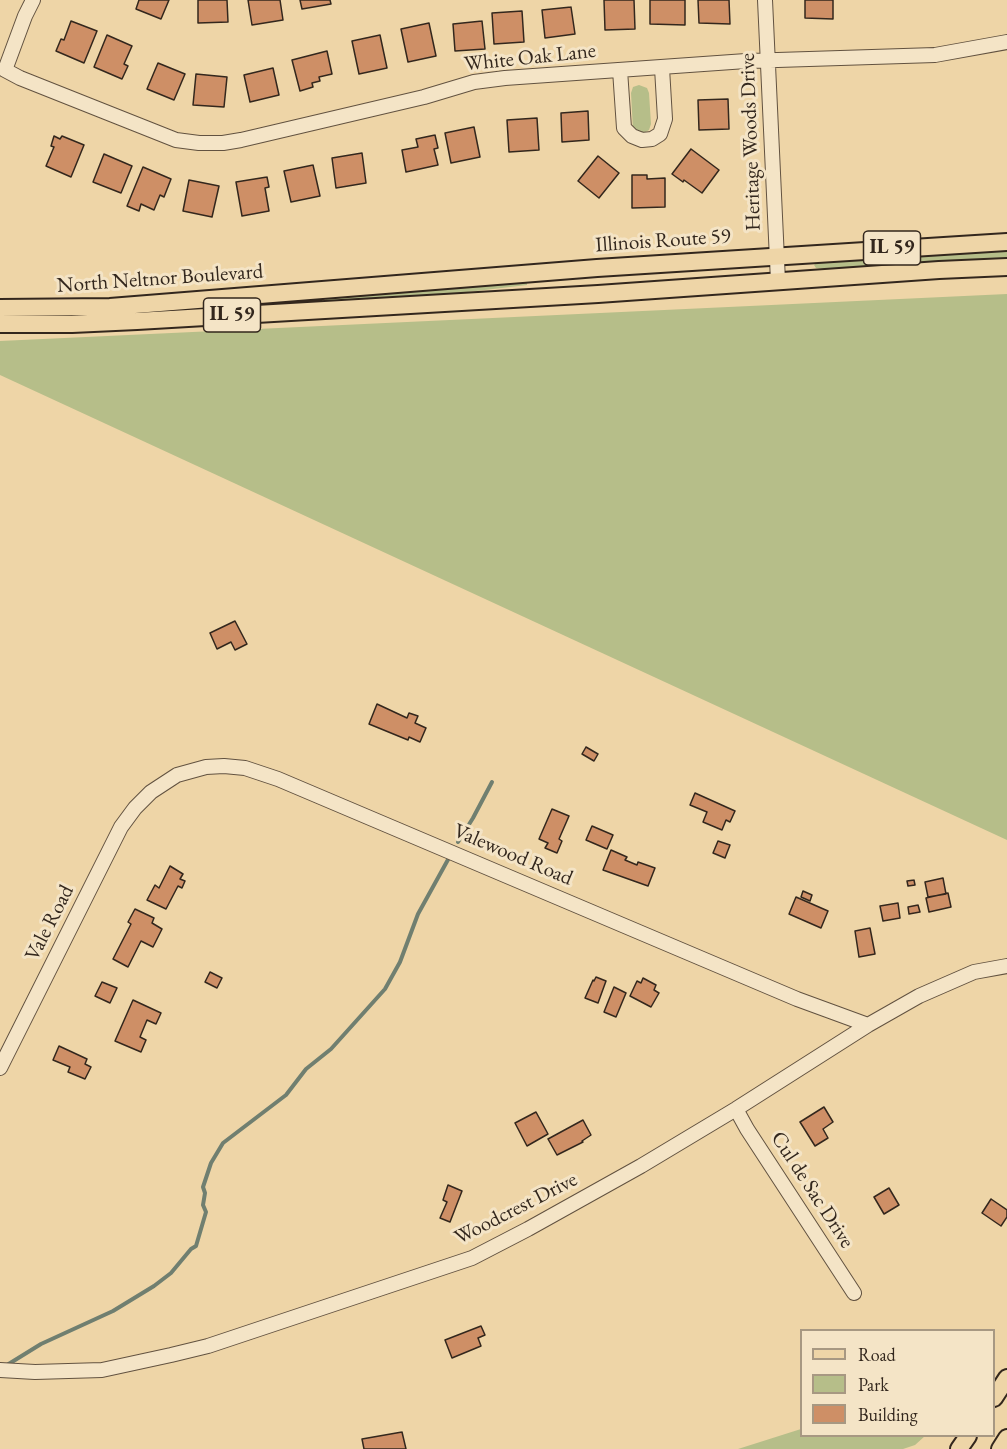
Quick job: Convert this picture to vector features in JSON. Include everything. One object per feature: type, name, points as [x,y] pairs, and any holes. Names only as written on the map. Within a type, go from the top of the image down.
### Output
[{"type":"main road","name":"Illinois Route 59","points":[[323,290],[776,256],[1007,242]]},
{"type":"main road","name":"IL 59","points":[[778,281],[1007,267]]},
{"type":"main road","name":"North Neltnor Boulevard","points":[[0,324],[72,324],[463,302],[778,281]]},
{"type":"main road","name":"North Neltnor Boulevard","points":[[0,308],[110,307],[323,290]]},
{"type":"main road","points":[[995,1395],[1007,1378]]},
{"type":"main road","points":[[1000,1449],[1007,1438]]},
{"type":"street","name":"White Oak Lane","points":[[33,0],[5,70],[176,140],[199,143],[223,144],[424,97],[474,82],[769,61],[935,55],[1007,42]]},
{"type":"street","name":"Heritage Woods Drive","points":[[765,0],[778,281]]},
{"type":"street","points":[[620,70],[624,128],[632,136],[642,140],[652,140],[660,134],[665,119],[662,68]]},
{"type":"street","name":"Valewood Road","points":[[142,800],[177,775],[206,767],[233,766],[278,779],[797,999],[868,1025]]},
{"type":"street","name":"Vale Road","points":[[0,1068],[122,827],[142,800]]},
{"type":"street","name":"Woodcrest Drive","points":[[0,1370],[72,1372],[102,1370],[143,1362],[208,1346],[472,1258],[632,1172],[868,1025],[949,982],[985,969],[1007,966]]},
{"type":"street","name":"Cul de Sac Drive","points":[[736,1109],[854,1293]]},
{"type":"green space","points":[[639,85],[647,88],[649,93],[651,124],[649,130],[642,134],[633,130],[631,93],[633,87]]},
{"type":"green space","points":[[1007,251],[1007,259],[824,269],[816,268],[814,265],[817,262]]},
{"type":"green space","points":[[527,282],[527,285],[459,293],[326,301],[326,298]]},
{"type":"green space","points":[[1007,294],[1007,840],[0,375],[0,341]]},
{"type":"green space","points":[[800,1429],[800,1437],[924,1437],[915,1445],[903,1449],[738,1449]]},
{"type":"building","points":[[139,0],[169,0],[161,19],[136,9]]},
{"type":"building","points":[[198,0],[227,0],[228,22],[198,23]]},
{"type":"building","points":[[248,0],[280,0],[283,20],[252,25]]},
{"type":"building","points":[[300,0],[330,0],[331,4],[302,9]]},
{"type":"building","points":[[604,0],[634,0],[635,29],[605,30]]},
{"type":"building","points":[[650,0],[685,0],[685,25],[650,24]]},
{"type":"building","points":[[698,0],[729,0],[730,24],[699,23]]},
{"type":"building","points":[[805,0],[833,0],[833,19],[805,18]]},
{"type":"building","points":[[571,7],[575,34],[545,38],[542,10]]},
{"type":"building","points":[[522,11],[524,42],[494,44],[492,13]]},
{"type":"building","points":[[71,21],[97,31],[84,63],[56,51],[61,39],[64,40]]},
{"type":"building","points":[[482,21],[485,49],[455,51],[453,24]]},
{"type":"building","points":[[429,23],[436,56],[408,62],[401,29]]},
{"type":"building","points":[[107,35],[132,46],[124,64],[128,66],[122,79],[94,67]]},
{"type":"building","points":[[380,35],[387,68],[359,74],[352,41]]},
{"type":"building","points":[[327,51],[332,74],[319,77],[320,81],[312,83],[313,87],[300,91],[292,60]]},
{"type":"building","points":[[158,63],[185,74],[174,100],[147,89]]},
{"type":"building","points":[[273,68],[279,95],[250,102],[244,75]]},
{"type":"building","points":[[196,74],[227,77],[224,107],[193,105]]},
{"type":"building","points":[[728,99],[729,129],[699,130],[698,100]]},
{"type":"building","points":[[588,111],[589,140],[562,142],[561,113]]},
{"type":"building","points":[[537,118],[539,150],[509,152],[507,120]]},
{"type":"building","points":[[474,127],[480,157],[451,163],[445,133]]},
{"type":"building","points":[[435,135],[438,148],[434,149],[438,165],[406,172],[402,150],[418,147],[416,139]]},
{"type":"building","points":[[54,136],[60,139],[62,136],[84,145],[71,177],[46,166],[54,147],[51,146]]},
{"type":"building","points":[[691,149],[719,170],[702,193],[672,174]]},
{"type":"building","points":[[362,153],[366,183],[336,188],[332,158]]},
{"type":"building","points":[[104,154],[132,166],[121,193],[93,182]]},
{"type":"building","points":[[598,156],[619,173],[599,198],[578,181]]},
{"type":"building","points":[[313,165],[320,196],[291,202],[284,171]]},
{"type":"building","points":[[143,167],[171,179],[164,197],[160,195],[154,210],[141,204],[139,211],[127,206]]},
{"type":"building","points":[[632,175],[647,175],[647,179],[665,178],[665,207],[632,208]]},
{"type":"building","points":[[267,177],[269,187],[265,188],[269,211],[242,216],[236,182]]},
{"type":"building","points":[[189,180],[219,186],[212,217],[183,211]]},
{"type":"building","points":[[235,621],[247,644],[235,650],[231,642],[217,649],[210,633]]},
{"type":"building","points":[[377,704],[407,718],[409,713],[418,716],[415,723],[426,728],[420,742],[409,737],[408,740],[369,724]]},
{"type":"building","points":[[586,747],[598,754],[594,761],[582,754]]},
{"type":"building","points":[[695,793],[735,811],[730,822],[726,820],[722,830],[703,822],[707,812],[690,805]]},
{"type":"building","points":[[552,809],[569,816],[559,839],[562,841],[557,853],[545,848],[548,843],[539,839]]},
{"type":"building","points":[[592,826],[613,835],[607,849],[586,840]]},
{"type":"building","points":[[718,841],[730,845],[725,858],[713,853]]},
{"type":"building","points":[[611,850],[627,857],[625,860],[637,865],[638,862],[655,868],[648,886],[603,870]]},
{"type":"building","points":[[170,866],[183,874],[180,879],[185,881],[182,888],[178,886],[166,909],[147,900],[155,885],[159,888]]},
{"type":"building","points":[[943,878],[946,894],[928,897],[925,882]]},
{"type":"building","points":[[914,880],[915,885],[908,886],[907,881]]},
{"type":"building","points":[[803,891],[812,895],[810,901],[801,897]]},
{"type":"building","points":[[948,893],[951,907],[929,912],[926,898]]},
{"type":"building","points":[[796,897],[828,911],[821,928],[789,914]]},
{"type":"building","points":[[898,903],[900,918],[883,921],[880,906]]},
{"type":"building","points":[[918,905],[920,912],[909,914],[908,907]]},
{"type":"building","points":[[135,909],[154,918],[152,923],[162,929],[153,947],[141,941],[128,967],[113,959],[131,924],[128,922]]},
{"type":"building","points":[[870,928],[875,954],[859,957],[855,931]]},
{"type":"building","points":[[210,972],[222,978],[217,988],[205,982]]},
{"type":"building","points":[[596,977],[606,981],[598,1003],[585,998]]},
{"type":"building","points":[[643,978],[656,985],[654,990],[659,993],[651,1007],[630,996],[637,981],[641,983]]},
{"type":"building","points":[[102,982],[117,988],[110,1003],[95,996]]},
{"type":"building","points":[[614,987],[626,993],[616,1017],[604,1012]]},
{"type":"building","points":[[133,1000],[161,1013],[156,1024],[147,1020],[140,1037],[146,1040],[141,1052],[115,1041]]},
{"type":"building","points":[[59,1046],[87,1059],[85,1064],[91,1067],[85,1079],[68,1072],[70,1067],[53,1060]]},
{"type":"building","points":[[824,1107],[833,1122],[823,1129],[828,1138],[815,1146],[800,1122]]},
{"type":"building","points":[[536,1112],[548,1134],[527,1146],[515,1123]]},
{"type":"building","points":[[583,1120],[591,1135],[583,1142],[557,1155],[548,1139]]},
{"type":"building","points":[[448,1185],[462,1191],[450,1222],[440,1218],[447,1202],[443,1200]]},
{"type":"building","points":[[889,1188],[899,1205],[884,1214],[874,1197]]},
{"type":"building","points":[[991,1199],[1007,1210],[1007,1217],[1001,1226],[982,1213]]},
{"type":"building","points":[[481,1326],[485,1335],[478,1338],[481,1346],[452,1358],[445,1340]]},
{"type":"building","points":[[402,1432],[406,1449],[364,1449],[362,1439]]},
{"type":"waterway","points":[[458,842],[492,782]]},
{"type":"waterway","points":[[7,1365],[41,1344],[113,1311],[154,1286],[171,1273],[196,1246],[206,1212],[203,1205],[205,1193],[203,1187],[211,1163],[223,1143],[286,1095],[306,1069],[331,1049],[385,989],[400,962],[418,914],[450,856]]}]
